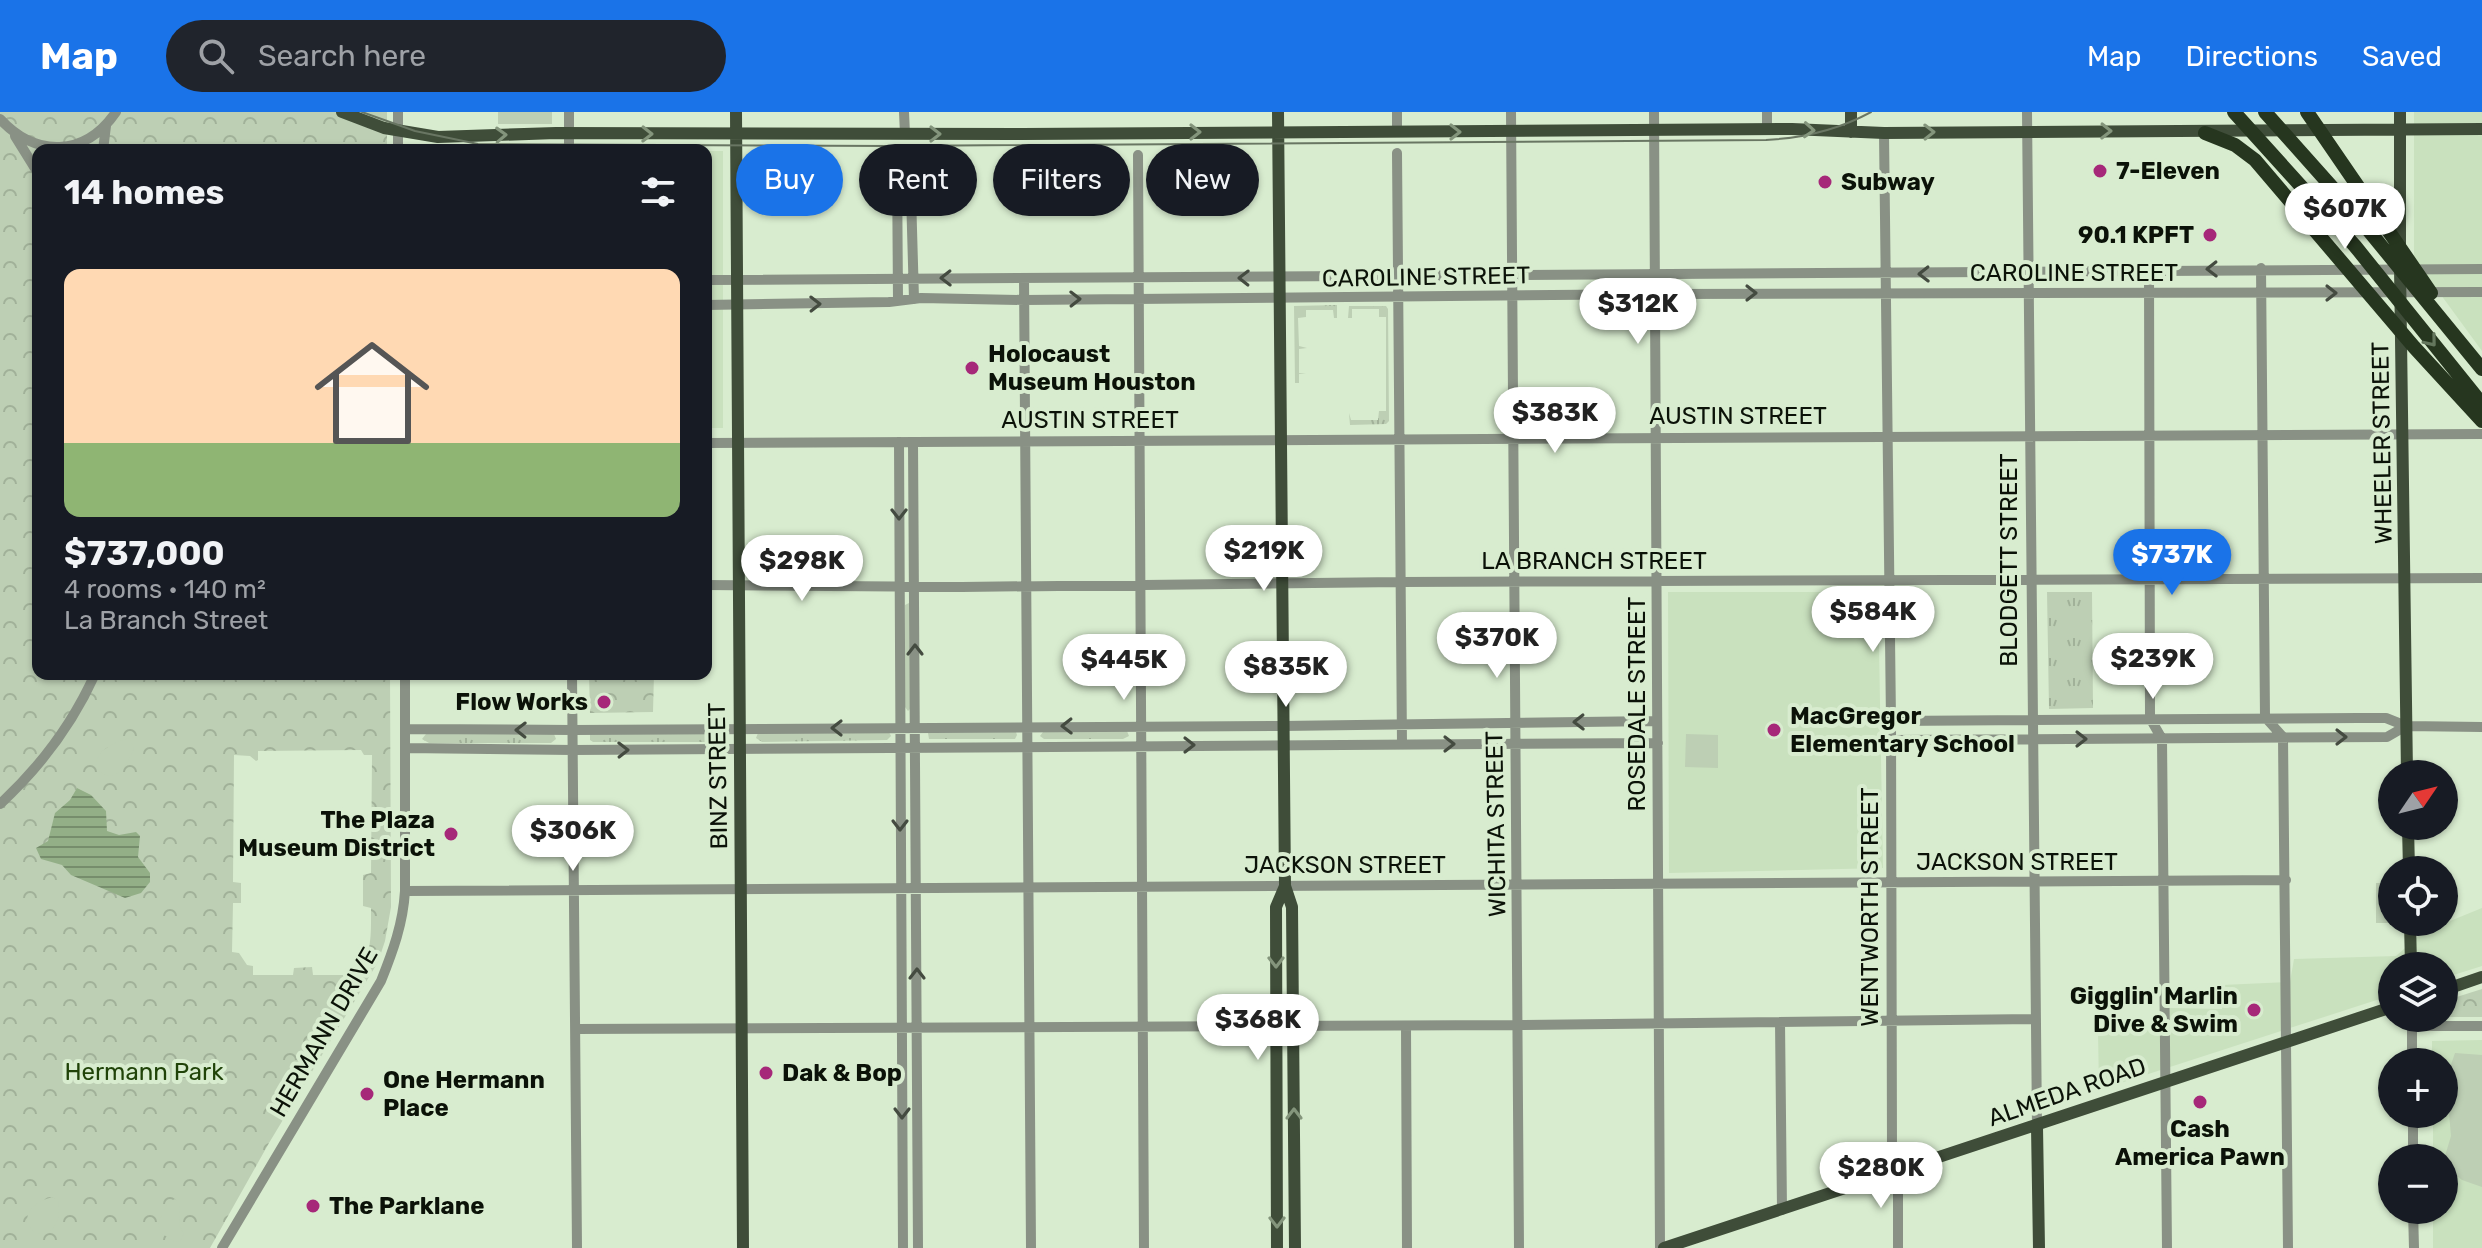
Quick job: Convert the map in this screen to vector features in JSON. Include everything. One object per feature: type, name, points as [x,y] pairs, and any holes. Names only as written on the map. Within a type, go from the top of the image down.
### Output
[{"type":"highway","points":[[2234,112],[2355,246],[2482,404]]},
{"type":"highway","points":[[2265,112],[2347,204],[2482,367]]},
{"type":"highway","points":[[2307,112],[2482,367]]},
{"type":"highway","points":[[2205,133],[2235,145],[2255,160],[2414,347],[2482,421]]},
{"type":"main road","points":[[342,112],[368,123],[438,137],[569,133],[736,135],[1767,130],[2205,133],[2482,129]]},
{"type":"main road","name":"BINZ STREET","points":[[736,112],[743,1248]]},
{"type":"main road","points":[[1278,112],[1282,726],[1285,886],[1292,907],[1295,1248]]},
{"type":"main road","points":[[1851,112],[1851,132]]},
{"type":"main road","name":"WHEELER STREET","points":[[2400,112],[2407,760]]},
{"type":"main road","points":[[1277,1248],[1276,907],[1285,886]]},
{"type":"main road","points":[[2458,985],[2482,977]]},
{"type":"main road","name":"ALMEDA ROAD","points":[[1662,1248],[2037,1127],[2164,1081],[2378,1012]]},
{"type":"main road","name":"BLODGETT STREET","points":[[2037,1127],[2039,1248]]},
{"type":"street","points":[[77,144],[89,140],[106,126],[116,112]]},
{"type":"street","points":[[398,112],[398,144]]},
{"type":"street","points":[[569,112],[569,144]]},
{"type":"street","points":[[904,112],[905,134]]},
{"type":"street","points":[[1397,112],[1397,132]]},
{"type":"street","name":"WICHITA STREET","points":[[1511,112],[1519,1248]]},
{"type":"street","name":"ROSEDALE STREET","points":[[1654,112],[1662,1248]]},
{"type":"street","points":[[1767,112],[1767,130]]},
{"type":"street","name":"BLODGETT STREET","points":[[2027,112],[2037,1127]]},
{"type":"street","points":[[0,119],[14,134],[32,163]]},
{"type":"street","points":[[104,144],[106,126]]},
{"type":"street","name":"WENTWORTH STREET","points":[[1884,133],[1892,1154],[1898,1248]]},
{"type":"street","points":[[14,134],[38,144]]},
{"type":"street","points":[[1397,153],[1402,744]]},
{"type":"street","points":[[1138,155],[1144,1248]]},
{"type":"street","points":[[898,301],[897,159],[910,159],[914,299]]},
{"type":"street","points":[[2261,268],[2265,717],[2283,737],[2288,1248]]},
{"type":"street","name":"CAROLINE STREET","points":[[712,280],[2482,269]]},
{"type":"street","points":[[2149,270],[2150,718],[2162,739],[2167,1248]]},
{"type":"street","points":[[1024,278],[1031,1248]]},
{"type":"street","name":"CAROLINE STREET","points":[[712,305],[914,299],[2482,292]]},
{"type":"street","name":"AUSTIN STREET","points":[[712,443],[2150,433],[2482,434]]},
{"type":"street","points":[[899,442],[903,1248]]},
{"type":"street","points":[[913,442],[918,1248]]},
{"type":"street","name":"LA BRANCH STREET","points":[[712,585],[914,587],[1513,581],[2482,578]]},
{"type":"street","points":[[0,804],[29,777],[51,749],[91,680]]},
{"type":"street","name":"HERMANN DRIVE","points":[[222,1248],[381,981],[395,948],[404,915],[405,891],[405,680]]},
{"type":"street","points":[[572,680],[577,1248]]},
{"type":"street","points":[[1891,721],[2386,718],[2406,726],[2482,727]]},
{"type":"street","points":[[406,729],[1282,726],[1657,721]]},
{"type":"street","points":[[1891,740],[2387,737],[2406,726]]},
{"type":"street","points":[[405,748],[573,750],[1658,743]]},
{"type":"street","name":"JACKSON STREET","points":[[405,891],[2286,880]]},
{"type":"street","points":[[576,1029],[1406,1026],[2035,1019]]},
{"type":"street","points":[[1780,1022],[1782,1210]]},
{"type":"street","points":[[2458,1025],[2482,1026]]},
{"type":"street","points":[[1406,1026],[1407,1248]]},
{"type":"street","points":[[2413,1224],[2414,1248]]},
{"type":"shaded area","points":[[2414,112],[2482,112],[2482,351],[2414,258]]},
{"type":"shaded area","points":[[712,151],[723,151],[723,428],[712,428]]},
{"type":"shaded area","name":"MacGregor Elementary School","points":[[1668,592],[1878,592],[1883,868],[1669,873]]},
{"type":"shaded area","points":[[77,788],[91,795],[106,811],[107,831],[119,835],[136,832],[140,836],[138,857],[150,873],[150,882],[141,893],[125,898],[71,875],[62,865],[41,859],[36,848],[48,841],[55,813],[70,800]]},
{"type":"shaded area","points":[[2482,908],[2482,966],[2458,974],[2458,952],[2400,952],[2418,936],[2458,936],[2458,918]]},
{"type":"shaded area","points":[[2378,957],[2378,1000],[2099,1090],[2098,1031],[2170,1030],[2170,1008],[2222,1009],[2222,985],[2290,982],[2294,959]]},
{"type":"shaded area","points":[[2482,1040],[2482,1248],[2433,1248],[2433,1224],[2458,1224],[2458,1144],[2433,1144],[2433,1128],[2458,1128],[2458,1048],[2432,1048],[2432,1041]]},
{"type":"green space","name":"Hermann Park","points":[[0,112],[387,112],[387,144],[32,144],[32,680],[390,680],[391,907],[385,941],[378,962],[210,1248],[0,1248]],"holes":[[[361,750],[364,755],[372,755],[371,873],[363,875],[363,906],[371,908],[371,926],[369,950],[359,975],[313,975],[312,967],[294,968],[293,975],[253,975],[253,966],[247,965],[239,953],[232,952],[233,903],[241,903],[241,883],[233,882],[234,755],[250,756],[256,761],[258,751]]]},
{"type":"green space","points":[[498,112],[552,112],[552,124],[498,124]]},
{"type":"green space","points":[[1337,305],[1337,318],[1334,318],[1333,310],[1306,310],[1306,317],[1298,318],[1299,346],[1307,348],[1299,349],[1299,373],[1306,374],[1299,374],[1299,383],[1295,383],[1294,306]]},
{"type":"green space","points":[[1349,306],[1386,306],[1388,309],[1389,421],[1386,424],[1350,425],[1349,413],[1351,420],[1378,420],[1379,411],[1386,411],[1386,317],[1379,317],[1379,309],[1352,309],[1352,318],[1348,318]]},
{"type":"green space","points":[[2047,592],[2092,592],[2093,708],[2049,709]]},
{"type":"green space","points":[[909,603],[908,711],[905,707],[905,605]]},
{"type":"green space","points":[[589,680],[654,680],[653,712],[590,713]]},
{"type":"green space","points":[[1127,731],[1129,736],[1123,739],[1044,739],[1040,736],[1043,732]]},
{"type":"green space","points":[[889,732],[891,736],[887,740],[762,742],[756,738],[758,733]]},
{"type":"green space","points":[[1016,732],[1017,735],[1015,739],[929,739],[928,733]]},
{"type":"green space","points":[[426,734],[554,734],[556,739],[551,743],[429,743],[422,739]]},
{"type":"green space","points":[[590,734],[721,734],[723,738],[718,742],[593,742]]},
{"type":"green space","points":[[1686,734],[1718,735],[1718,768],[1685,767]]},
{"type":"green space","points":[[129,738],[134,748],[124,767],[114,775],[102,773],[96,767],[102,751]]},
{"type":"green space","points":[[2376,883],[2378,883],[2378,923]]},
{"type":"green space","points":[[2482,989],[2482,1017],[2458,1017],[2458,997]]},
{"type":"green space","points":[[2458,1053],[2482,1055],[2482,1187],[2458,1177],[2458,1144],[2449,1144],[2450,1128],[2458,1128]]},
{"type":"green space","points":[[52,1197],[59,1204],[56,1224],[46,1234],[36,1233],[27,1225],[28,1214],[37,1204]]},
{"type":"green space","points":[[175,1199],[180,1204],[179,1225],[184,1234],[180,1241],[175,1242],[161,1233],[158,1224],[168,1202]]},
{"type":"tram line","points":[[362,112],[415,131],[478,144]]},
{"type":"tram line","points":[[712,145],[1766,140],[1820,132],[1871,112]]},
{"type":"place","name":"7-Eleven","points":[[2100,171]]},
{"type":"place","name":"Subway","points":[[1825,182]]},
{"type":"place","name":"90.1 KPFT","points":[[2210,235]]},
{"type":"place","name":"Holocaust Museum Houston","points":[[972,368]]},
{"type":"place","name":"Flow Works","points":[[604,702]]},
{"type":"place","name":"MacGregor Elementary School","points":[[1774,730]]},
{"type":"place","name":"The Plaza Museum District","points":[[451,834]]},
{"type":"place","name":"Gigglin' Marlin Dive & Swim","points":[[2254,1010]]},
{"type":"place","name":"Dak & Bop","points":[[766,1073]]},
{"type":"place","name":"One Hermann Place","points":[[367,1094]]},
{"type":"place","name":"Cash America Pawn","points":[[2200,1102]]},
{"type":"place","name":"The Parklane","points":[[313,1206]]}]
